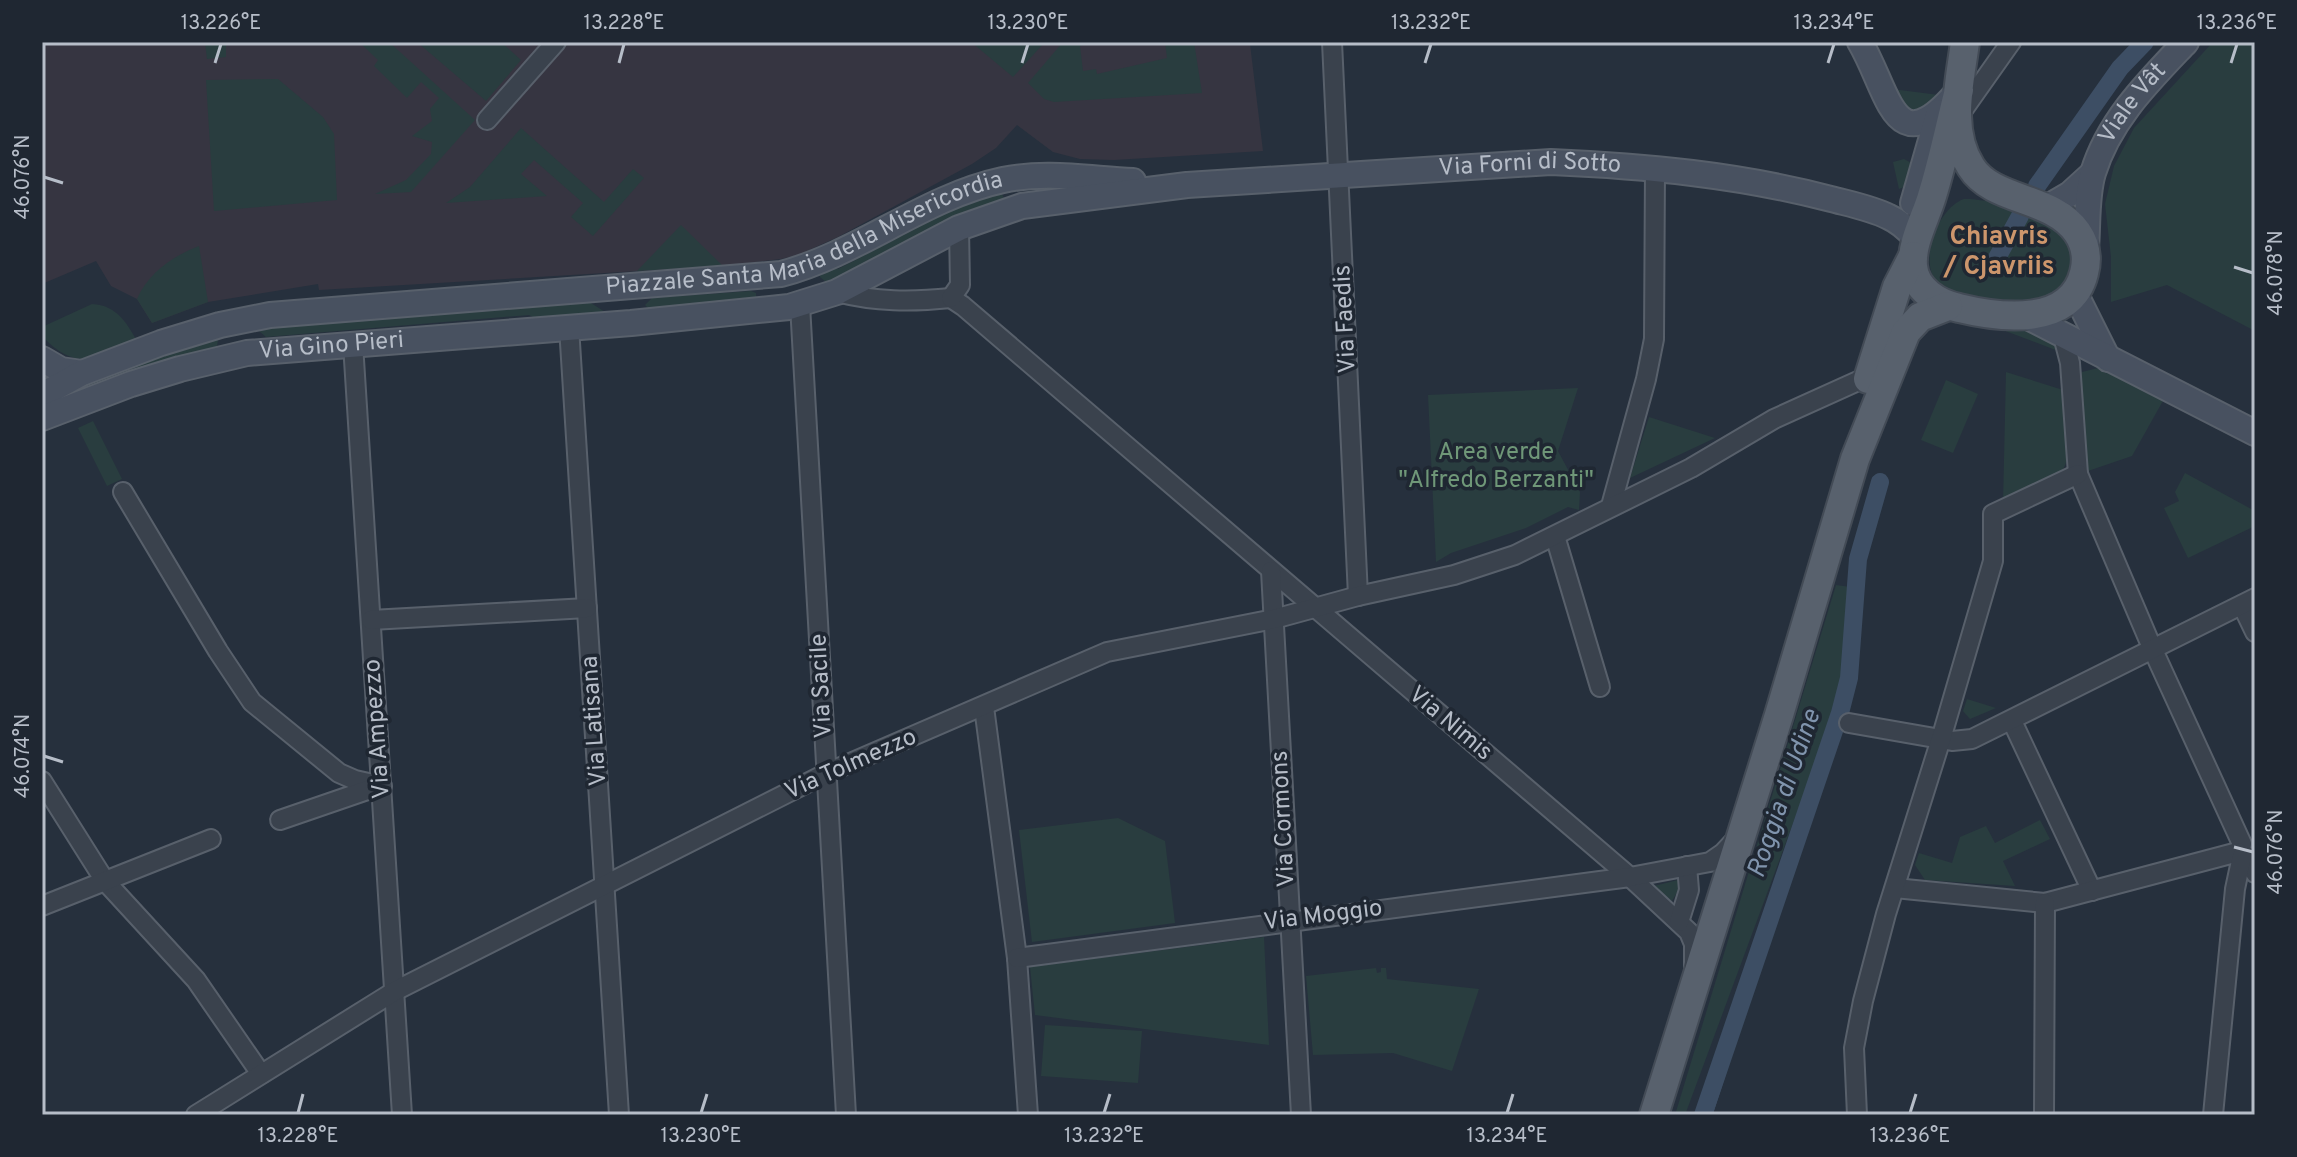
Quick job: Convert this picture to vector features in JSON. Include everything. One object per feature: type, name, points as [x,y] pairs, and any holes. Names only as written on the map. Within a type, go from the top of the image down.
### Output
[{"type":"main road","points":[[1922,200],[1959,90],[1965,42]]},
{"type":"main road","name":"Viale Vât","points":[[2046,208],[2070,194],[2092,174],[2123,113],[2186,42]]},
{"type":"main road","points":[[1860,43],[1899,118],[1905,123],[1916,124],[1948,116]]},
{"type":"main road","points":[[1948,116],[1970,166],[1982,180],[2046,208],[2075,229],[2086,248],[2085,271],[2075,293],[2057,308],[2024,315],[1984,314],[1948,306],[1935,299],[1919,282],[1913,269],[1922,200],[1948,116],[1959,90]]},
{"type":"main road","name":"Via Forni di Sotto","points":[[1022,206],[1187,185],[1551,162],[1655,169],[1787,188],[1868,209],[1896,220],[1916,248]]},
{"type":"main road","name":"Viale Vât","points":[[2086,248],[2092,174]]},
{"type":"main road","name":"Via Forni di Sotto","points":[[1017,177],[1187,185]]},
{"type":"main road","points":[[1017,177],[1022,206]]},
{"type":"main road","name":"Piazzale Santa Maria della Misericordia","points":[[592,290],[781,274],[808,267],[857,246],[947,198],[1017,177]]},
{"type":"main road","points":[[1922,200],[1956,189],[1997,188]]},
{"type":"main road","name":"Via Forni di Sotto","points":[[1868,209],[1922,200]]},
{"type":"main road","name":"Piazzale Santa Maria della Misericordia","points":[[631,323],[811,301],[959,228],[1022,206]]},
{"type":"main road","points":[[1654,1115],[1855,459],[1897,287],[1916,248]]},
{"type":"main road","points":[[808,267],[811,301]]},
{"type":"main road","points":[[781,274],[811,301]]},
{"type":"main road","points":[[592,290],[631,323]]},
{"type":"main road","name":"Via Gino Pieri","points":[[42,392],[82,373],[231,322],[348,307],[592,290]]},
{"type":"main road","points":[[2075,293],[2108,359]]},
{"type":"main road","points":[[1877,378],[1910,326],[1934,310],[1948,306]]},
{"type":"main road","points":[[2024,315],[2255,433]]},
{"type":"main road","points":[[231,322],[236,355]]},
{"type":"main road","name":"Via Gino Pieri","points":[[42,418],[180,369],[236,355],[631,323]]},
{"type":"main road","points":[[42,359],[61,370],[82,373]]},
{"type":"main road","points":[[42,433],[81,414],[102,395]]},
{"type":"street","points":[[487,120],[556,42]]},
{"type":"street","name":"Via Faedis","points":[[1332,42],[1358,596]]},
{"type":"street","points":[[1948,116],[2011,42]]},
{"type":"street","points":[[1611,506],[1654,339],[1655,169]]},
{"type":"street","name":"Piazzale Santa Maria della Misericordia","points":[[811,301],[864,299],[898,302],[951,298],[960,285],[959,228]]},
{"type":"street","name":"Via Nimis","points":[[951,298],[1679,922],[1693,938],[1694,985]]},
{"type":"street","name":"Via Sacile","points":[[811,301],[827,773],[846,1115]]},
{"type":"street","name":"Via Latisana","points":[[569,327],[619,1115]]},
{"type":"street","points":[[2063,336],[2070,363],[2078,474],[2153,650],[2247,854],[2235,889],[2213,1115]]},
{"type":"street","name":"Via Ampezzo","points":[[353,344],[402,1115]]},
{"type":"street","name":"Via Tolmezzo","points":[[196,1115],[395,991],[827,773],[1107,652],[1274,619],[1312,607],[1454,575],[1515,555],[1691,468],[1774,419],[1877,378]]},
{"type":"street","points":[[1857,1115],[1854,1048],[1863,1001],[1993,561],[1993,514],[2078,474]]},
{"type":"street","points":[[123,492],[252,702],[339,773],[382,786]]},
{"type":"street","points":[[1555,536],[1600,687]]},
{"type":"street","points":[[1271,571],[1274,619]]},
{"type":"street","points":[[1849,723],[1952,741],[1972,739],[2248,602],[2255,632]]},
{"type":"street","points":[[371,620],[587,608]]},
{"type":"street","name":"Via Cormons","points":[[1274,619],[1301,1115]]},
{"type":"street","points":[[984,707],[1017,958],[1028,1115]]},
{"type":"street","points":[[2012,721],[2092,891]]},
{"type":"street","points":[[42,781],[105,881],[196,980],[261,1074]]},
{"type":"street","points":[[280,820],[382,786]]},
{"type":"street","points":[[1630,877],[1710,862],[1742,832]]},
{"type":"street","points":[[42,906],[211,839]]},
{"type":"street","points":[[1895,888],[2045,903],[2247,854]]},
{"type":"street","points":[[1679,922],[1689,890],[1687,866]]},
{"type":"street","name":"Via Moggio","points":[[1017,958],[1630,877]]},
{"type":"street","points":[[2044,1115],[2045,903]]},
{"type":"shaded area","points":[[42,42],[1273,42],[1250,44],[1263,151],[1114,160],[1080,159],[1053,152],[1017,125],[996,148],[972,164],[838,237],[781,259],[723,266],[319,290],[318,284],[208,302],[152,323],[137,299],[111,286],[96,261],[42,284]]},
{"type":"green space","points":[[205,42],[226,42],[226,57],[207,59]]},
{"type":"green space","points":[[359,42],[389,42],[475,120],[411,192],[375,194],[406,180],[431,154],[432,142],[412,136],[432,121],[430,109],[439,98],[421,82],[407,98],[374,66],[378,60]]},
{"type":"green space","points":[[417,42],[501,42],[521,60],[486,101]]},
{"type":"green space","points":[[971,42],[1045,42],[1013,77]]},
{"type":"green space","points":[[1063,42],[1092,42],[1080,46],[1083,71],[1096,69],[1097,74],[1167,58],[1165,42],[1194,42],[1202,93],[1054,102],[1044,99],[1028,83]]},
{"type":"green space","points":[[2213,42],[2255,42],[2255,331],[2167,285],[2111,302],[2111,257],[2105,204],[2114,166],[2134,128]]},
{"type":"green space","points":[[278,79],[323,117],[334,134],[337,200],[214,211],[206,80]]},
{"type":"green space","points":[[1892,89],[1939,95],[1935,106],[1909,115]]},
{"type":"green space","points":[[521,128],[604,202],[633,169],[644,178],[593,236],[571,217],[583,203],[534,160],[521,174],[547,196],[446,203],[470,187]]},
{"type":"green space","points":[[1904,159],[1917,166],[1907,186],[1899,189],[1893,162]]},
{"type":"green space","points":[[996,193],[1002,194],[1005,200],[834,281],[826,282],[820,277],[821,271],[828,266],[838,269],[952,210]]},
{"type":"green space","points":[[1964,199],[1990,202],[2021,211],[2060,233],[2068,242],[2073,263],[2071,273],[2058,290],[2039,299],[2007,302],[1971,300],[1940,286],[1933,277],[1930,265],[1933,238],[1945,213]]},
{"type":"green space","points":[[681,225],[723,266],[637,271]]},
{"type":"green space","points":[[199,246],[208,302],[152,323],[137,299],[142,290],[162,266]]},
{"type":"green space","points":[[756,293],[756,300],[650,310],[645,305],[652,298]]},
{"type":"green space","points":[[583,298],[613,317],[542,322],[529,315],[266,337],[259,331],[265,325]]},
{"type":"green space","points":[[92,304],[115,312],[126,323],[139,345],[100,357],[78,359],[55,348],[43,337],[42,327]]},
{"type":"green space","points":[[1984,323],[2046,332],[2061,352]]},
{"type":"green space","points":[[212,337],[218,340],[217,346],[42,405],[108,372]]},
{"type":"green space","points":[[2098,368],[2108,370],[2164,399],[2132,456],[2088,471],[2077,380],[2082,372]]},
{"type":"green space","points":[[2006,372],[2063,390],[2068,447],[2064,467],[2059,474],[2003,503]]},
{"type":"green space","points":[[1946,380],[1978,394],[1953,453],[1921,440]]},
{"type":"green space","name":"Area verde \"Alfredo Berzanti\"","points":[[1578,388],[1558,451],[1580,492],[1579,510],[1568,507],[1526,528],[1451,553],[1436,562],[1428,395]]},
{"type":"green space","points":[[1649,417],[1715,438],[1630,478]]},
{"type":"green space","points":[[93,421],[122,479],[107,486],[78,428]]},
{"type":"green space","points":[[2185,473],[2255,511],[2255,526],[2188,558],[2164,508],[2179,501],[2175,492]]},
{"type":"green space","points":[[1836,585],[1851,587],[1843,688],[1685,1115],[1675,1115]]},
{"type":"green space","points":[[1967,699],[1996,708],[1970,719],[1963,711]]},
{"type":"green space","points":[[1118,818],[1165,841],[1175,923],[1032,942],[1019,830]]},
{"type":"green space","points":[[2040,820],[2050,839],[2003,861],[2015,886],[1925,880],[1915,865],[1919,853],[1952,863],[1960,837],[1986,826],[1995,843]]},
{"type":"green space","points":[[1678,880],[1679,889],[1672,901],[1654,886]]},
{"type":"green space","points":[[1264,937],[1269,1045],[1035,1015],[1030,967]]},
{"type":"green space","points":[[1376,968],[1377,973],[1381,972],[1381,968],[1386,968],[1387,979],[1479,989],[1452,1071],[1393,1053],[1313,1055],[1306,976]]},
{"type":"green space","points":[[1045,1025],[1142,1031],[1138,1083],[1041,1076]]},
{"type":"waterway","name":"Roggia di Udine","points":[[2037,186],[2120,68],[2145,42]]},
{"type":"waterway","name":"Roggia di Udine","points":[[1992,267],[2020,216]]},
{"type":"waterway","name":"Roggia di Udine","points":[[1703,1115],[1840,713],[1849,678],[1858,559],[1880,482]]},
{"type":"waterway","points":[[1710,1115],[1725,1069],[1724,1052]]},
{"type":"district","name":"Chiavris / Cjavriis","points":[[1999,252]]}]
